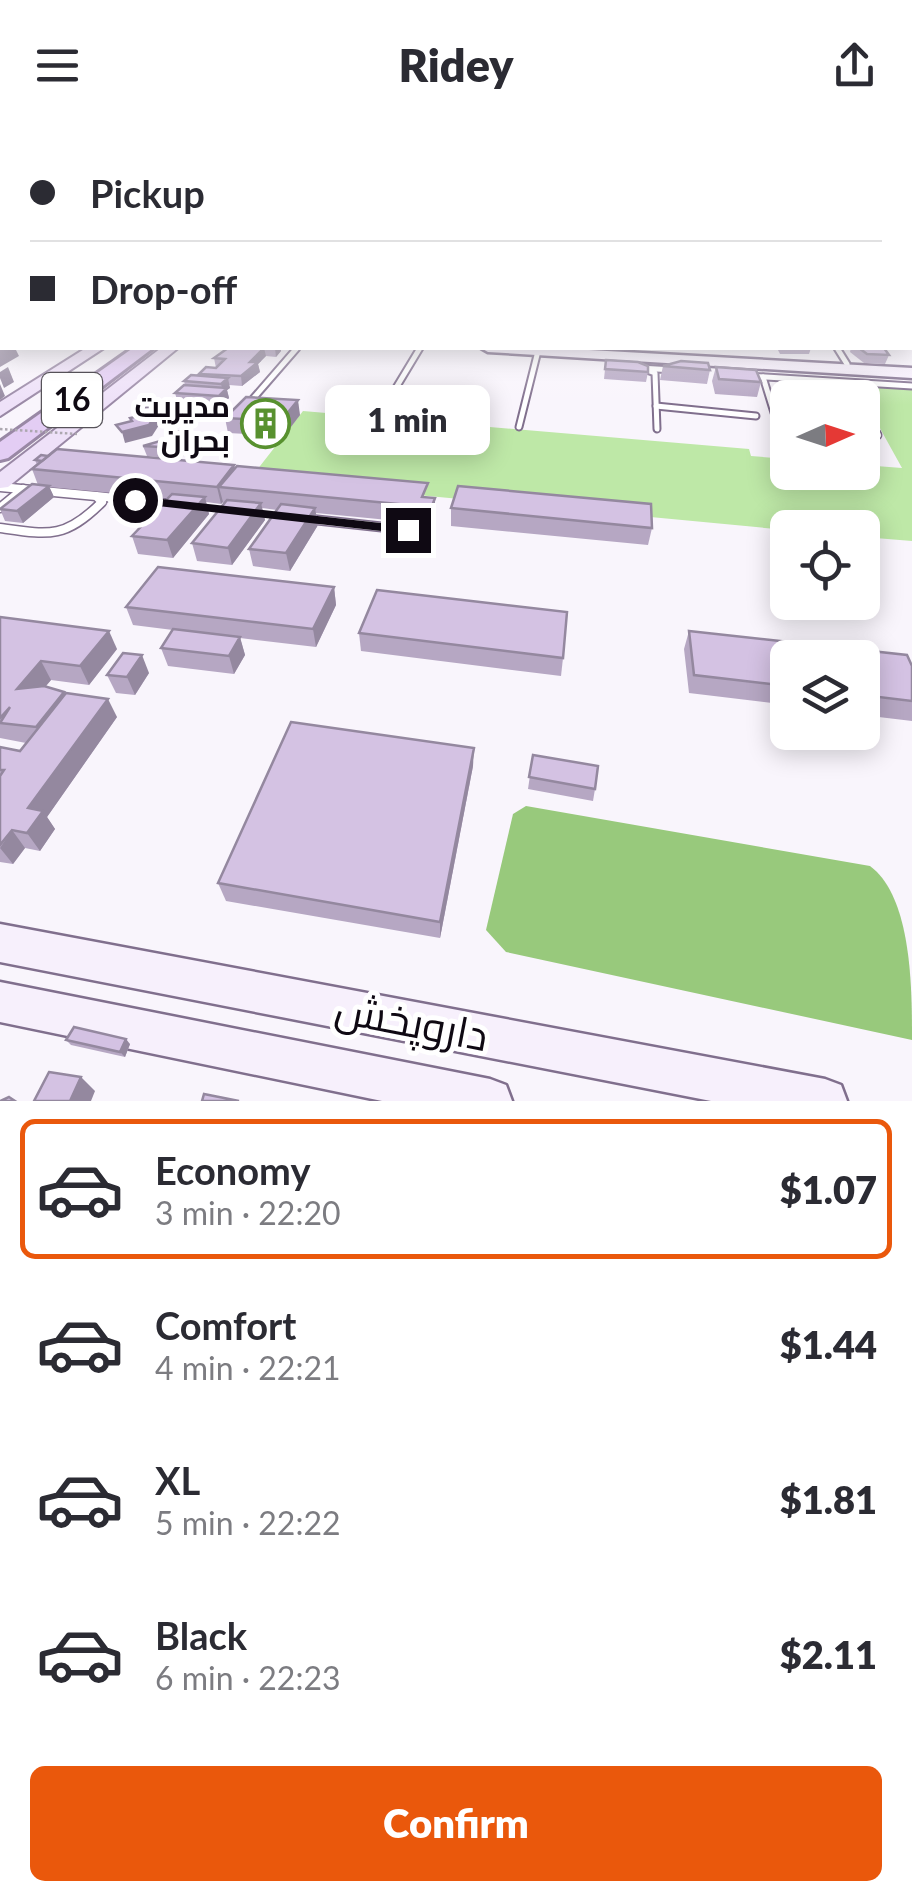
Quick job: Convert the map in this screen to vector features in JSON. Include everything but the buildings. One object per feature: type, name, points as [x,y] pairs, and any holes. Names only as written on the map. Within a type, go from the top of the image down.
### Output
[{"type":"highway","name":"16","points":[[3,426],[119,350]]},
{"type":"highway","name":"16","points":[[0,453],[141,350]]},
{"type":"main road","points":[[3,426],[94,350]]},
{"type":"main road","points":[[0,485],[44,457],[168,350]]},
{"type":"street","points":[[521,350],[912,374]]},
{"type":"street","points":[[624,356],[646,352],[847,364],[912,374]]},
{"type":"street","name":"داروپخش","points":[[0,944],[825,1101]]},
{"type":"street","name":"داروپخش","points":[[0,1002],[409,1094],[490,1101]]},
{"type":"lane","points":[[250,401],[295,350]]},
{"type":"lane","points":[[385,406],[419,350]]},
{"type":"lane","points":[[837,350],[847,364]]},
{"type":"lane","points":[[520,427],[538,351]]},
{"type":"lane","points":[[624,356],[655,374],[657,429]]},
{"type":"lane","points":[[640,368],[675,370]]},
{"type":"lane","points":[[866,380],[912,374]]},
{"type":"lane","points":[[745,376],[815,380]]},
{"type":"lane","points":[[763,377],[770,400]]},
{"type":"lane","points":[[656,406],[756,416]]},
{"type":"lane","points":[[0,485],[194,506]]},
{"type":"lane","points":[[0,508],[23,489]]},
{"type":"lane","points":[[0,528],[57,535],[76,529],[102,502],[96,496]]},
{"type":"lane","points":[[292,517],[408,530]]},
{"type":"path","points":[[3,426],[77,434]]},
{"type":"green space","points":[[880,386],[912,388],[912,541],[880,538],[880,510],[770,510],[770,528],[250,479],[303,411],[749,449],[751,456],[770,458],[770,490],[880,490],[880,466],[902,468],[880,428]]},
{"type":"green space","points":[[526,806],[870,866],[884,880],[902,921],[910,971],[912,1040],[506,952],[486,930],[513,814]]},
{"type":"place","name":"مدیریت بحران","points":[[265,424]]},
{"type":"route","points":[[135,500],[408,530]]}]
